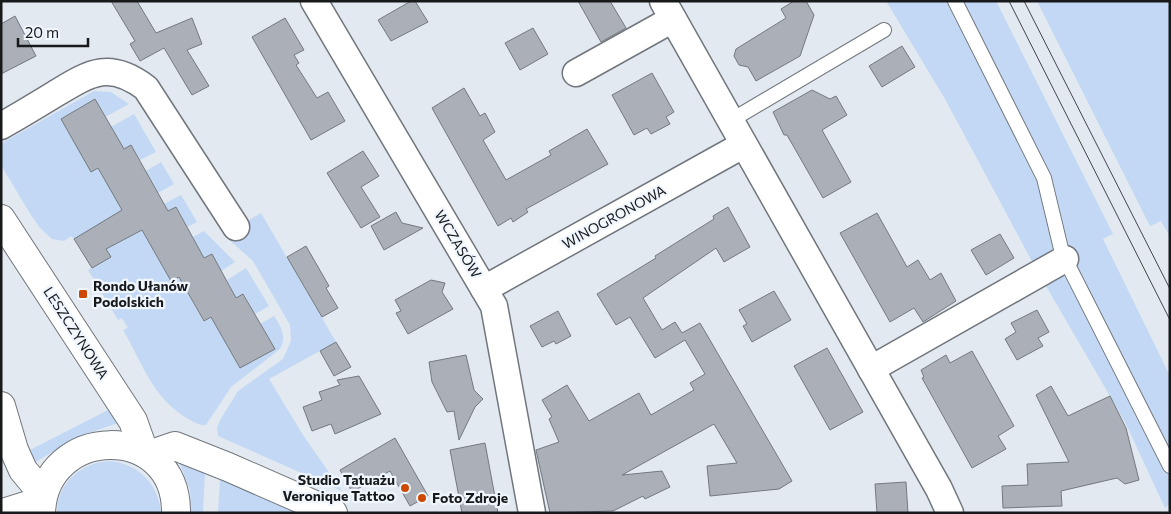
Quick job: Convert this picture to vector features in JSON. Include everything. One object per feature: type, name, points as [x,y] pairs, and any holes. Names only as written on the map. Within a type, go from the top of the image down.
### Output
[{"type":"street","name":"WCZASÓW","points":[[314,1],[494,306],[532,513]]},
{"type":"street","points":[[576,73],[668,10],[939,489],[950,513]]},
{"type":"street","points":[[1,126],[88,75],[115,72],[131,77],[146,88],[236,227]]},
{"type":"street","name":"WINOGRONOWA","points":[[484,289],[743,145]]},
{"type":"street","name":"LESZCZYNOWA","points":[[1,219],[133,421],[147,454]]},
{"type":"street","points":[[871,369],[1065,259]]},
{"type":"street","points":[[1,406],[14,450],[42,502]]},
{"type":"street","points":[[3,513],[42,502],[60,464],[75,453],[98,446],[117,445],[147,454],[169,479],[176,513]]},
{"type":"street","points":[[147,454],[175,446],[333,513]]},
{"type":"lane","points":[[955,1],[1044,178],[1059,246],[1065,259],[1170,466]]},
{"type":"lane","points":[[730,121],[884,30]]},
{"type":"shaded area","points":[[886,1],[996,1],[1113,234],[1103,239],[1170,376],[1170,504],[1165,508],[1125,422],[1035,267],[945,99]]},
{"type":"shaded area","points":[[1037,1],[1170,1],[1170,237],[1161,221],[1150,226]]},
{"type":"shaded area","points":[[94,91],[111,92],[129,104],[105,117],[95,99],[61,119],[91,171],[98,168],[135,233],[142,230],[171,281],[179,277],[203,321],[211,317],[240,368],[274,349],[260,324],[274,316],[282,332],[283,340],[280,349],[231,387],[206,425],[193,422],[173,408],[149,378],[123,330],[128,328],[122,318],[118,320],[88,270],[111,257],[94,228],[74,239],[71,236],[64,241],[52,239],[40,228],[1,165],[1,144]]},
{"type":"shaded area","points":[[134,114],[156,152],[140,160],[131,145],[124,149],[111,127]]},
{"type":"shaded area","points":[[161,162],[174,184],[158,193],[146,171]]},
{"type":"shaded area","points":[[181,195],[197,222],[187,227],[176,207],[168,211],[164,204]]},
{"type":"shaded area","points":[[261,213],[336,342],[269,379],[303,435],[342,491],[218,436],[217,428],[220,420],[238,391],[283,359],[291,341],[290,325],[253,261],[224,235]]},
{"type":"shaded area","points":[[204,231],[235,262],[221,271],[212,254],[204,258],[193,237]]},
{"type":"shaded area","points":[[246,268],[269,306],[255,314],[244,294],[236,298],[227,280]]},
{"type":"shaded area","points":[[110,409],[118,423],[77,437],[34,463],[30,450]]},
{"type":"shaded area","points":[[111,461],[131,467],[146,478],[156,493],[161,513],[57,513],[61,492],[73,476],[90,465]]},
{"type":"shaded area","points":[[179,461],[205,472],[203,513],[191,513],[190,490]]},
{"type":"shaded area","points":[[220,479],[227,482],[296,513],[218,513]]},
{"type":"building","points":[[111,1],[137,1],[156,33],[192,18],[202,44],[187,50],[209,86],[192,95],[164,48],[140,61],[130,44],[135,41]]},
{"type":"building","points":[[411,1],[415,1],[428,22],[391,41],[378,20]]},
{"type":"building","points":[[578,1],[610,1],[626,28],[601,42]]},
{"type":"building","points":[[794,1],[806,1],[814,15],[800,56],[756,81],[748,67],[739,65],[734,56],[736,49],[786,18],[781,9]]},
{"type":"building","points":[[15,16],[36,56],[1,74],[1,24]]},
{"type":"building","points":[[285,18],[304,50],[294,55],[299,63],[296,65],[317,98],[328,92],[345,121],[311,140],[252,37]]},
{"type":"building","points":[[533,28],[548,54],[520,70],[505,43]]},
{"type":"building","points":[[902,46],[915,67],[882,87],[869,66]]},
{"type":"building","points":[[652,73],[674,112],[666,117],[670,124],[651,134],[647,128],[634,135],[612,95]]},
{"type":"building","points":[[464,88],[480,116],[485,113],[495,132],[483,140],[506,180],[551,155],[549,151],[587,129],[608,164],[526,209],[528,212],[513,222],[511,218],[498,226],[432,108]]},
{"type":"building","points":[[812,90],[830,99],[836,96],[847,115],[822,130],[851,182],[823,198],[787,135],[784,135],[773,112]]},
{"type":"building","points":[[95,99],[124,149],[131,145],[168,211],[176,207],[204,258],[212,254],[236,298],[243,294],[275,349],[240,368],[211,317],[204,321],[179,277],[171,281],[142,230],[106,249],[111,257],[92,268],[74,239],[122,210],[98,168],[91,172],[61,119]]},
{"type":"building","points":[[363,151],[379,176],[361,187],[380,217],[361,228],[327,173]]},
{"type":"building","points":[[728,207],[750,247],[724,262],[716,248],[643,298],[662,330],[675,322],[682,333],[700,323],[792,481],[779,489],[710,496],[707,466],[737,463],[714,424],[622,475],[662,471],[670,487],[645,499],[643,496],[613,511],[550,513],[536,450],[559,442],[549,419],[552,417],[542,400],[567,385],[589,421],[639,393],[651,415],[694,390],[690,383],[705,374],[685,340],[655,358],[630,317],[616,325],[597,294],[656,258],[655,256],[714,219],[713,216]]},
{"type":"building","points":[[396,212],[402,223],[423,228],[384,250],[371,226]]},
{"type":"building","points":[[877,213],[907,267],[918,260],[930,280],[941,273],[956,301],[923,322],[914,308],[890,322],[840,233]]},
{"type":"building","points":[[1000,234],[1014,258],[986,275],[971,250]]},
{"type":"building","points":[[306,246],[329,286],[326,288],[338,308],[322,317],[287,257]]},
{"type":"building","points":[[431,280],[445,283],[442,292],[453,309],[408,334],[396,313],[401,311],[395,300]]},
{"type":"building","points":[[774,291],[791,320],[752,342],[743,326],[747,324],[739,310]]},
{"type":"building","points":[[1037,310],[1049,332],[1038,338],[1043,346],[1017,360],[1005,339],[1016,332],[1011,323]]},
{"type":"building","points":[[558,311],[571,336],[556,344],[554,341],[542,347],[530,326]]},
{"type":"building","points":[[336,342],[351,367],[334,376],[320,351]]},
{"type":"building","points":[[827,348],[863,412],[830,430],[794,366]]},
{"type":"building","points":[[972,351],[1014,426],[998,436],[1006,449],[972,468],[922,378],[924,377],[921,370],[946,355],[950,363]]},
{"type":"building","points":[[466,355],[474,390],[483,399],[475,407],[459,440],[454,411],[447,412],[432,382],[429,362]]},
{"type":"building","points":[[359,376],[381,414],[335,434],[331,424],[312,431],[303,407],[322,400],[319,392],[340,385],[337,380]]},
{"type":"building","points":[[1051,386],[1068,416],[1110,396],[1126,428],[1139,480],[1125,484],[1117,478],[1061,491],[1062,506],[1003,508],[1002,486],[1028,485],[1027,464],[1069,462],[1036,395]]},
{"type":"building","points":[[395,438],[428,496],[410,506],[390,471],[352,492],[340,470]]},
{"type":"building","points":[[485,443],[498,513],[462,513],[450,450]]},
{"type":"building","points":[[906,482],[908,513],[877,513],[875,484]]},
{"type":"tram line","points":[[1009,1],[1170,320]]},
{"type":"tram line","points":[[1024,1],[1170,289]]},
{"type":"place","name":"Rondo Ułanów Podolskich","points":[[83,294]]},
{"type":"place","name":"Studio Tatuażu Veronique Tattoo","points":[[405,488]]},
{"type":"place","name":"Foto Zdroje","points":[[422,498]]}]
